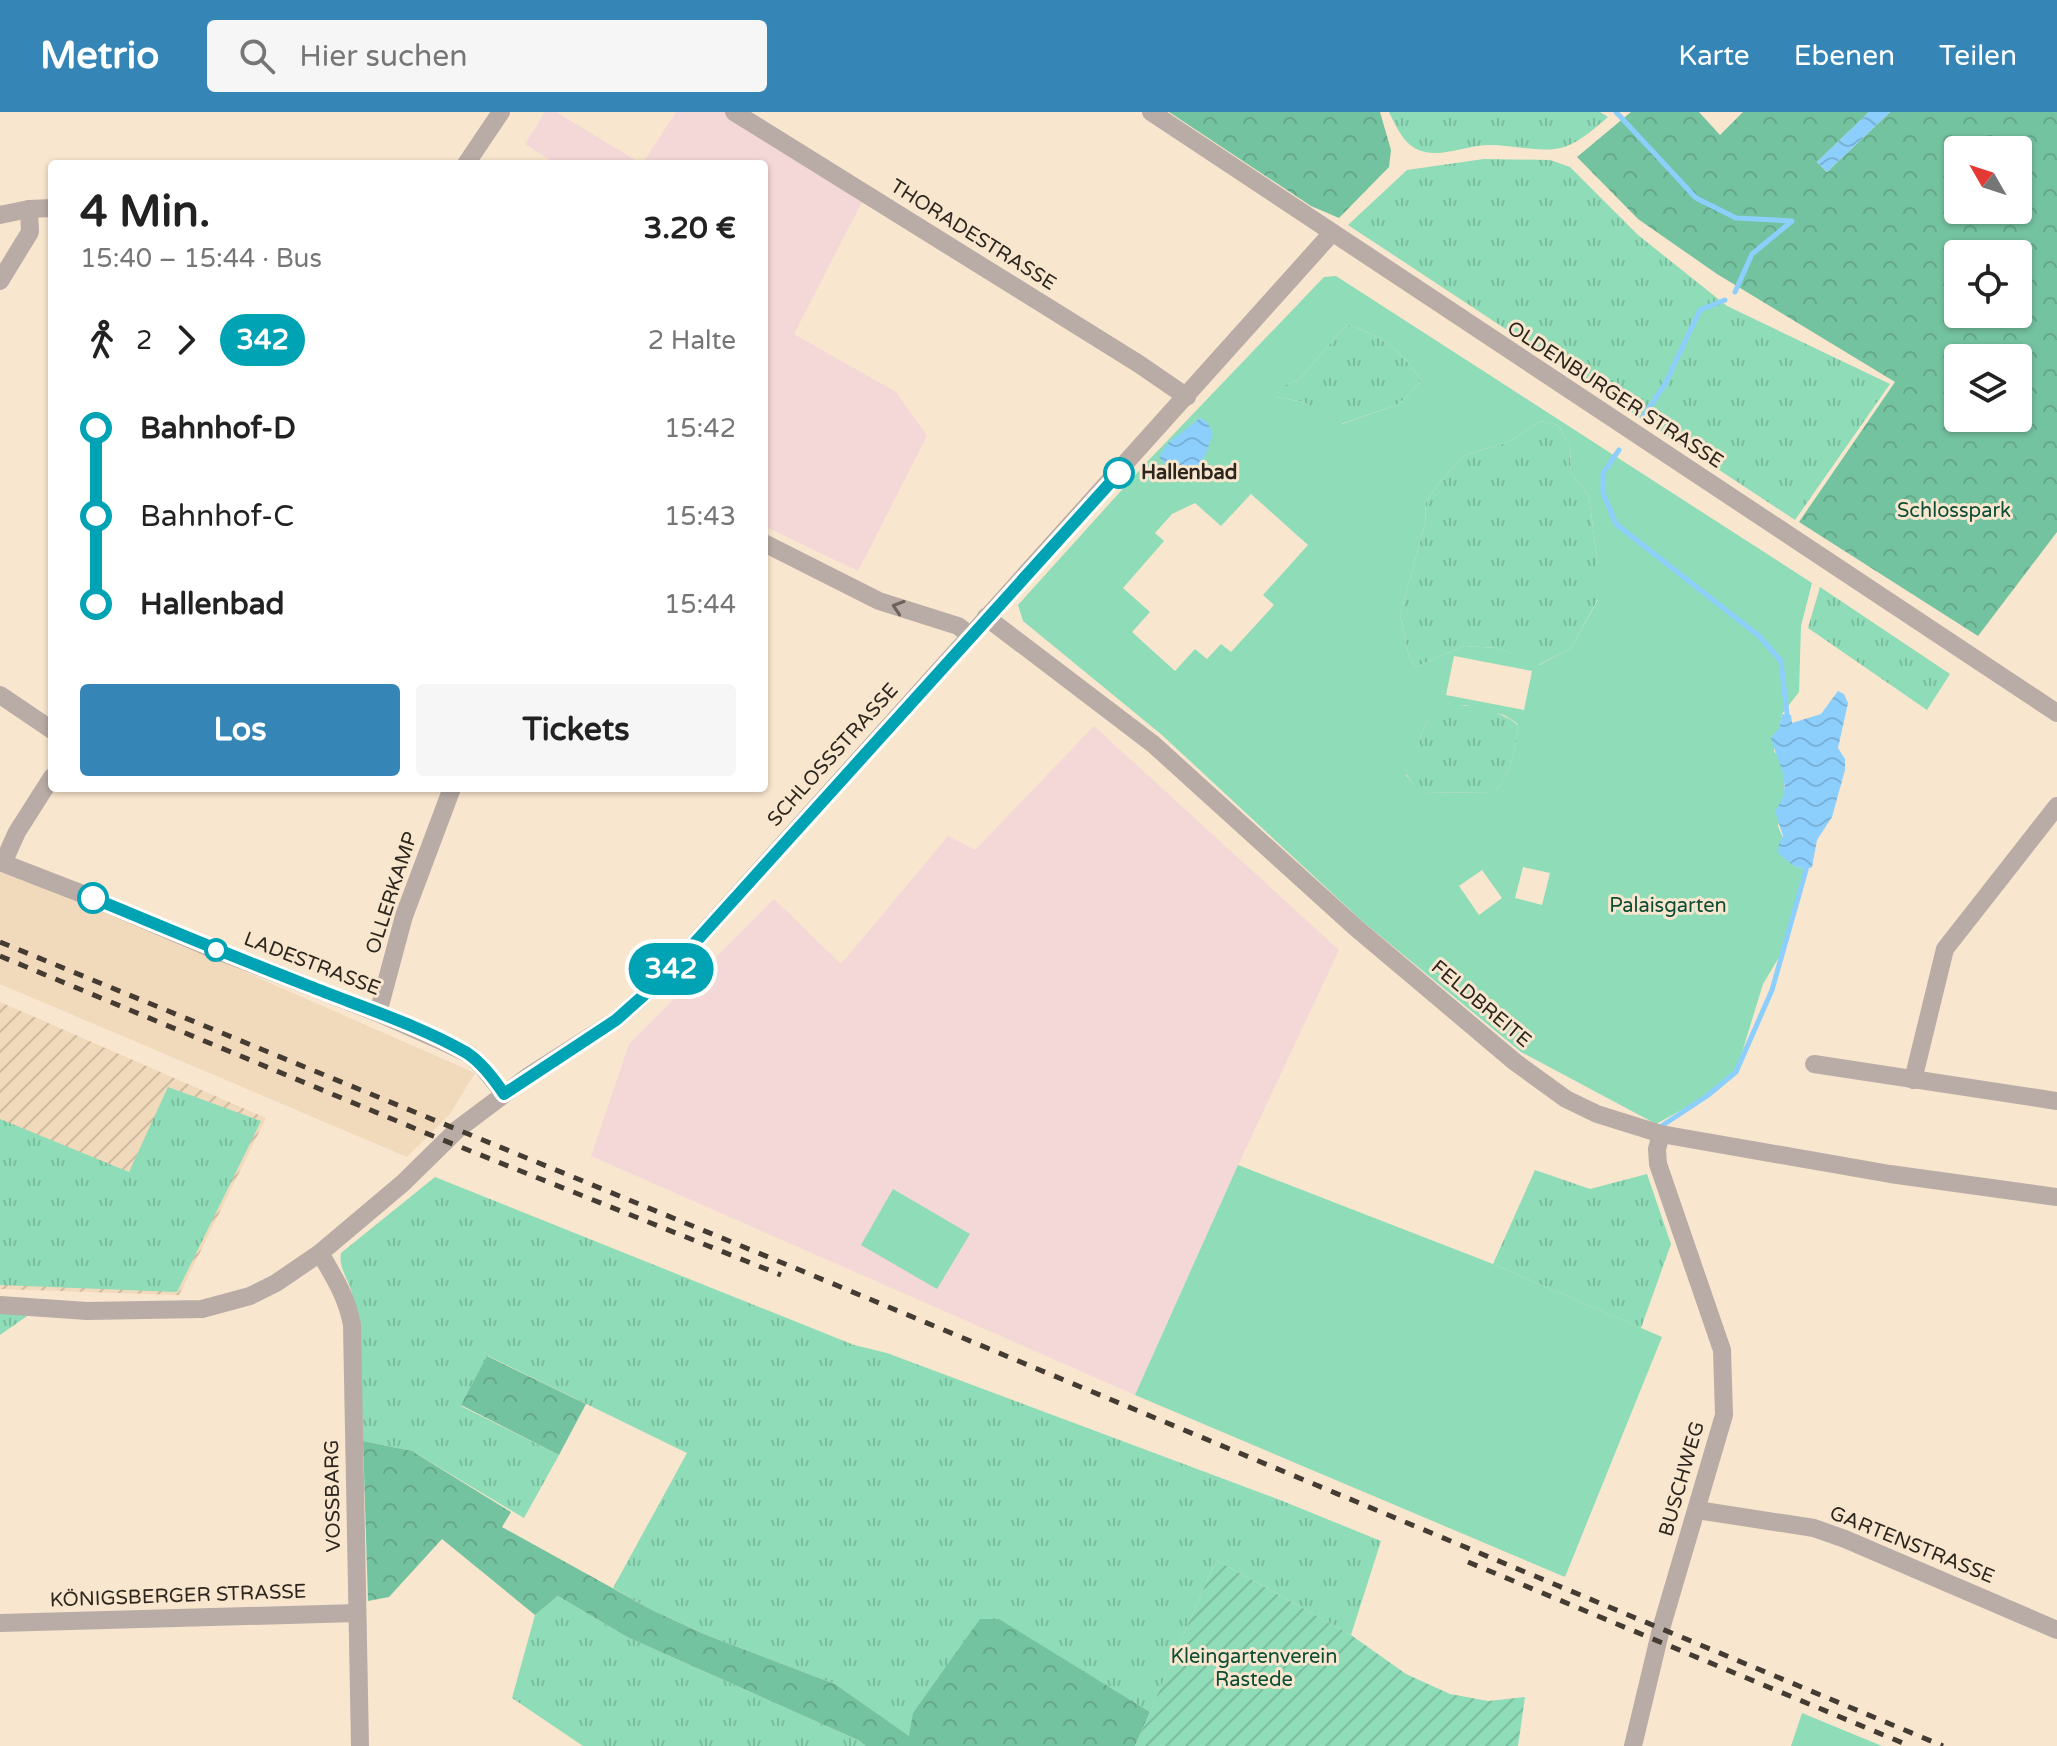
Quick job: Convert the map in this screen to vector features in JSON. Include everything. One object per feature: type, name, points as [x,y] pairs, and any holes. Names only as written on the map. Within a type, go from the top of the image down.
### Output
[{"type":"street","points":[[469,160],[501,112]]},
{"type":"street","name":"THORADESTRASSE","points":[[734,112],[1187,397]]},
{"type":"street","name":"OLDENBURGER STRASSE","points":[[1151,112],[2057,713]]},
{"type":"street","points":[[0,215],[48,208]]},
{"type":"street","points":[[0,281],[30,232],[29,209]]},
{"type":"street","name":"SCHLOSSSTRASSE","points":[[0,1305],[87,1311],[202,1309],[250,1296],[276,1283],[320,1253],[403,1183],[458,1129],[504,1094],[616,1020],[663,978],[1331,234]]},
{"type":"street","points":[[768,545],[879,601],[958,626],[970,635]]},
{"type":"street","name":"FELDBREITE","points":[[986,617],[1153,744],[1355,927],[1515,1062],[1566,1099],[1597,1114],[1661,1134],[1890,1174],[2057,1197]]},
{"type":"street","points":[[0,695],[48,727]]},
{"type":"street","points":[[1,862],[48,783]]},
{"type":"street","name":"OLLERKAMP","points":[[378,1013],[406,911],[451,792]]},
{"type":"street","points":[[1913,1080],[1945,949],[2057,806]]},
{"type":"street","name":"LADESTRASSE","points":[[1,862],[378,1013],[469,1054],[504,1094]]},
{"type":"street","points":[[1814,1064],[2057,1101]]},
{"type":"street","name":"BUSCHWEG","points":[[1633,1746],[1661,1629],[1724,1415],[1722,1357],[1714,1322],[1658,1164],[1657,1149],[1661,1134]]},
{"type":"street","name":"VOSSBARG","points":[[320,1253],[340,1286],[352,1325],[360,1746]]},
{"type":"street","name":"GARTENSTRASSE","points":[[1697,1510],[1814,1528],[2057,1630]]},
{"type":"street","name":"KÖNIGSBERGER STRASSE","points":[[0,1623],[357,1613]]},
{"type":"shaded area","points":[[545,112],[556,112],[635,160],[550,160],[525,144]]},
{"type":"shaded area","points":[[676,112],[727,112],[863,200],[794,334],[896,392],[927,436],[858,571],[768,528],[768,160],[645,160]]},
{"type":"shaded area","points":[[1094,726],[1339,950],[1135,1395],[591,1156],[629,1044],[774,899],[841,964],[948,836],[975,850]]},
{"type":"shaded area","points":[[0,872],[120,917],[475,1073],[450,1114],[407,1157],[0,984]]},
{"type":"shaded area","points":[[0,1002],[266,1118],[179,1295],[0,1289]]},
{"type":"green space","points":[[1169,112],[1380,112],[1391,150],[1389,167],[1339,218],[1311,206]]},
{"type":"green space","points":[[1389,112],[1600,112],[1608,117],[1578,140],[1558,148],[1487,145],[1432,153],[1418,150],[1407,142]]},
{"type":"green space","name":"Schlosspark","points":[[1631,112],[1699,112],[1720,135],[1743,112],[1869,112],[1817,162],[1827,172],[1890,112],[2057,112],[2057,532],[1978,636],[1799,522],[1895,382],[1717,274],[1638,219],[1577,157]]},
{"type":"green space","points":[[1484,159],[1550,160],[1570,167],[1638,235],[1727,306],[1890,384],[1795,520],[1348,225],[1407,170]]},
{"type":"green space","name":"Palaisgarten","points":[[1336,276],[1812,583],[1801,626],[1799,692],[1782,714],[1774,751],[1781,761],[1784,777],[1784,800],[1778,826],[1794,866],[1806,870],[1788,942],[1763,984],[1736,1072],[1707,1096],[1656,1124],[1521,1052],[1361,920],[1162,735],[1023,621],[1018,605],[1147,462],[1324,277]],"holes":[[[1347,324],[1390,345],[1421,381],[1399,404],[1342,424],[1303,402],[1277,397],[1271,389],[1298,381]],[[1540,421],[1558,425],[1570,445],[1571,473],[1589,496],[1598,567],[1598,600],[1571,648],[1539,665],[1498,648],[1464,646],[1416,667],[1409,657],[1400,615],[1425,524],[1426,502],[1465,455],[1509,442]],[[1251,494],[1308,545],[1263,595],[1274,605],[1231,652],[1221,644],[1207,659],[1195,649],[1175,671],[1132,632],[1150,612],[1123,588],[1164,541],[1155,533],[1172,514],[1195,503],[1221,526]],[[1454,656],[1532,671],[1524,710],[1446,695]],[[1466,705],[1504,715],[1518,724],[1512,761],[1494,793],[1421,792],[1406,775],[1426,723],[1442,706]],[[1523,867],[1550,873],[1542,905],[1515,898]],[[1482,870],[1502,898],[1479,915],[1459,886]]]},
{"type":"green space","points":[[1347,324],[1390,345],[1421,381],[1399,404],[1341,424],[1303,402],[1277,397],[1270,389],[1298,381]]},
{"type":"green space","points":[[1540,421],[1558,425],[1570,445],[1571,473],[1589,496],[1598,567],[1598,599],[1571,648],[1538,665],[1498,648],[1464,646],[1416,667],[1409,657],[1400,615],[1425,524],[1426,502],[1465,455],[1509,442]]},
{"type":"green space","points":[[1820,587],[1950,674],[1927,710],[1808,628]]},
{"type":"green space","points":[[1442,705],[1482,708],[1518,725],[1512,761],[1494,793],[1420,792],[1406,774],[1426,723]]},
{"type":"green space","points":[[168,1087],[261,1121],[177,1292],[0,1285],[0,1119],[129,1172]]},
{"type":"green space","points":[[1238,1165],[1493,1264],[1662,1337],[1565,1577],[1135,1395]]},
{"type":"green space","points":[[1535,1170],[1590,1189],[1647,1174],[1671,1244],[1641,1328],[1493,1264]]},
{"type":"green space","points":[[435,1177],[854,1345],[887,1353],[1381,1541],[1351,1635],[1216,1560],[1150,1712],[999,1620],[910,1737],[835,1684],[704,1634],[652,1610],[613,1588],[687,1453],[488,1356],[461,1406],[559,1455],[524,1518],[412,1451],[363,1441],[358,1330],[341,1253]]},
{"type":"green space","points":[[893,1189],[970,1234],[937,1289],[861,1245]]},
{"type":"green space","points":[[0,1310],[33,1312],[0,1335]]},
{"type":"green space","points":[[487,1356],[586,1404],[559,1455],[461,1405]]},
{"type":"green space","points":[[363,1441],[412,1451],[511,1512],[502,1527],[652,1610],[704,1634],[835,1684],[909,1736],[913,1713],[980,1619],[999,1619],[1150,1712],[1135,1746],[866,1746],[627,1637],[558,1596],[535,1615],[442,1539],[389,1597],[368,1601]]},
{"type":"green space","name":"Kleingartenverein Rastede","points":[[1216,1560],[1351,1635],[1406,1674],[1450,1694],[1488,1701],[1525,1697],[1518,1746],[1135,1746]]},
{"type":"green space","points":[[558,1596],[627,1637],[866,1746],[583,1746],[512,1698],[535,1615]]},
{"type":"green space","points":[[1802,1713],[1882,1746],[1791,1746]]},
{"type":"water","points":[[1869,112],[1890,112],[1827,172],[1817,162]]},
{"type":"water","points":[[1200,418],[1207,422],[1213,433],[1205,456],[1190,477],[1170,470],[1159,457],[1168,443]]},
{"type":"water","points":[[1838,691],[1844,694],[1848,703],[1838,748],[1845,759],[1845,770],[1832,817],[1817,840],[1812,867],[1806,870],[1794,866],[1778,853],[1783,836],[1775,811],[1784,793],[1784,784],[1771,738],[1779,728],[1782,714],[1791,715],[1792,723],[1821,714]]},
{"type":"waterway","points":[[1616,112],[1696,198],[1736,218],[1792,221],[1752,254],[1735,292]]},
{"type":"waterway","points":[[1643,417],[1665,384],[1700,310],[1725,300]]},
{"type":"waterway","points":[[1619,450],[1603,473],[1603,493],[1616,524],[1759,636],[1781,661],[1787,714]]},
{"type":"waterway","points":[[1660,1127],[1707,1096],[1736,1072],[1772,990],[1806,870]]},
{"type":"railway","points":[[0,942],[795,1268],[1943,1746]]},
{"type":"railway","points":[[0,956],[433,1136],[781,1275]]},
{"type":"railway","points":[[1468,1562],[1910,1746]]},
{"type":"bus line","name":"342","points":[[93,898],[208,947],[378,1013],[469,1054],[504,1094],[616,1020],[663,978],[1119,473]]},
{"type":"place","name":"Hallenbad","points":[[1119,473]]}]
